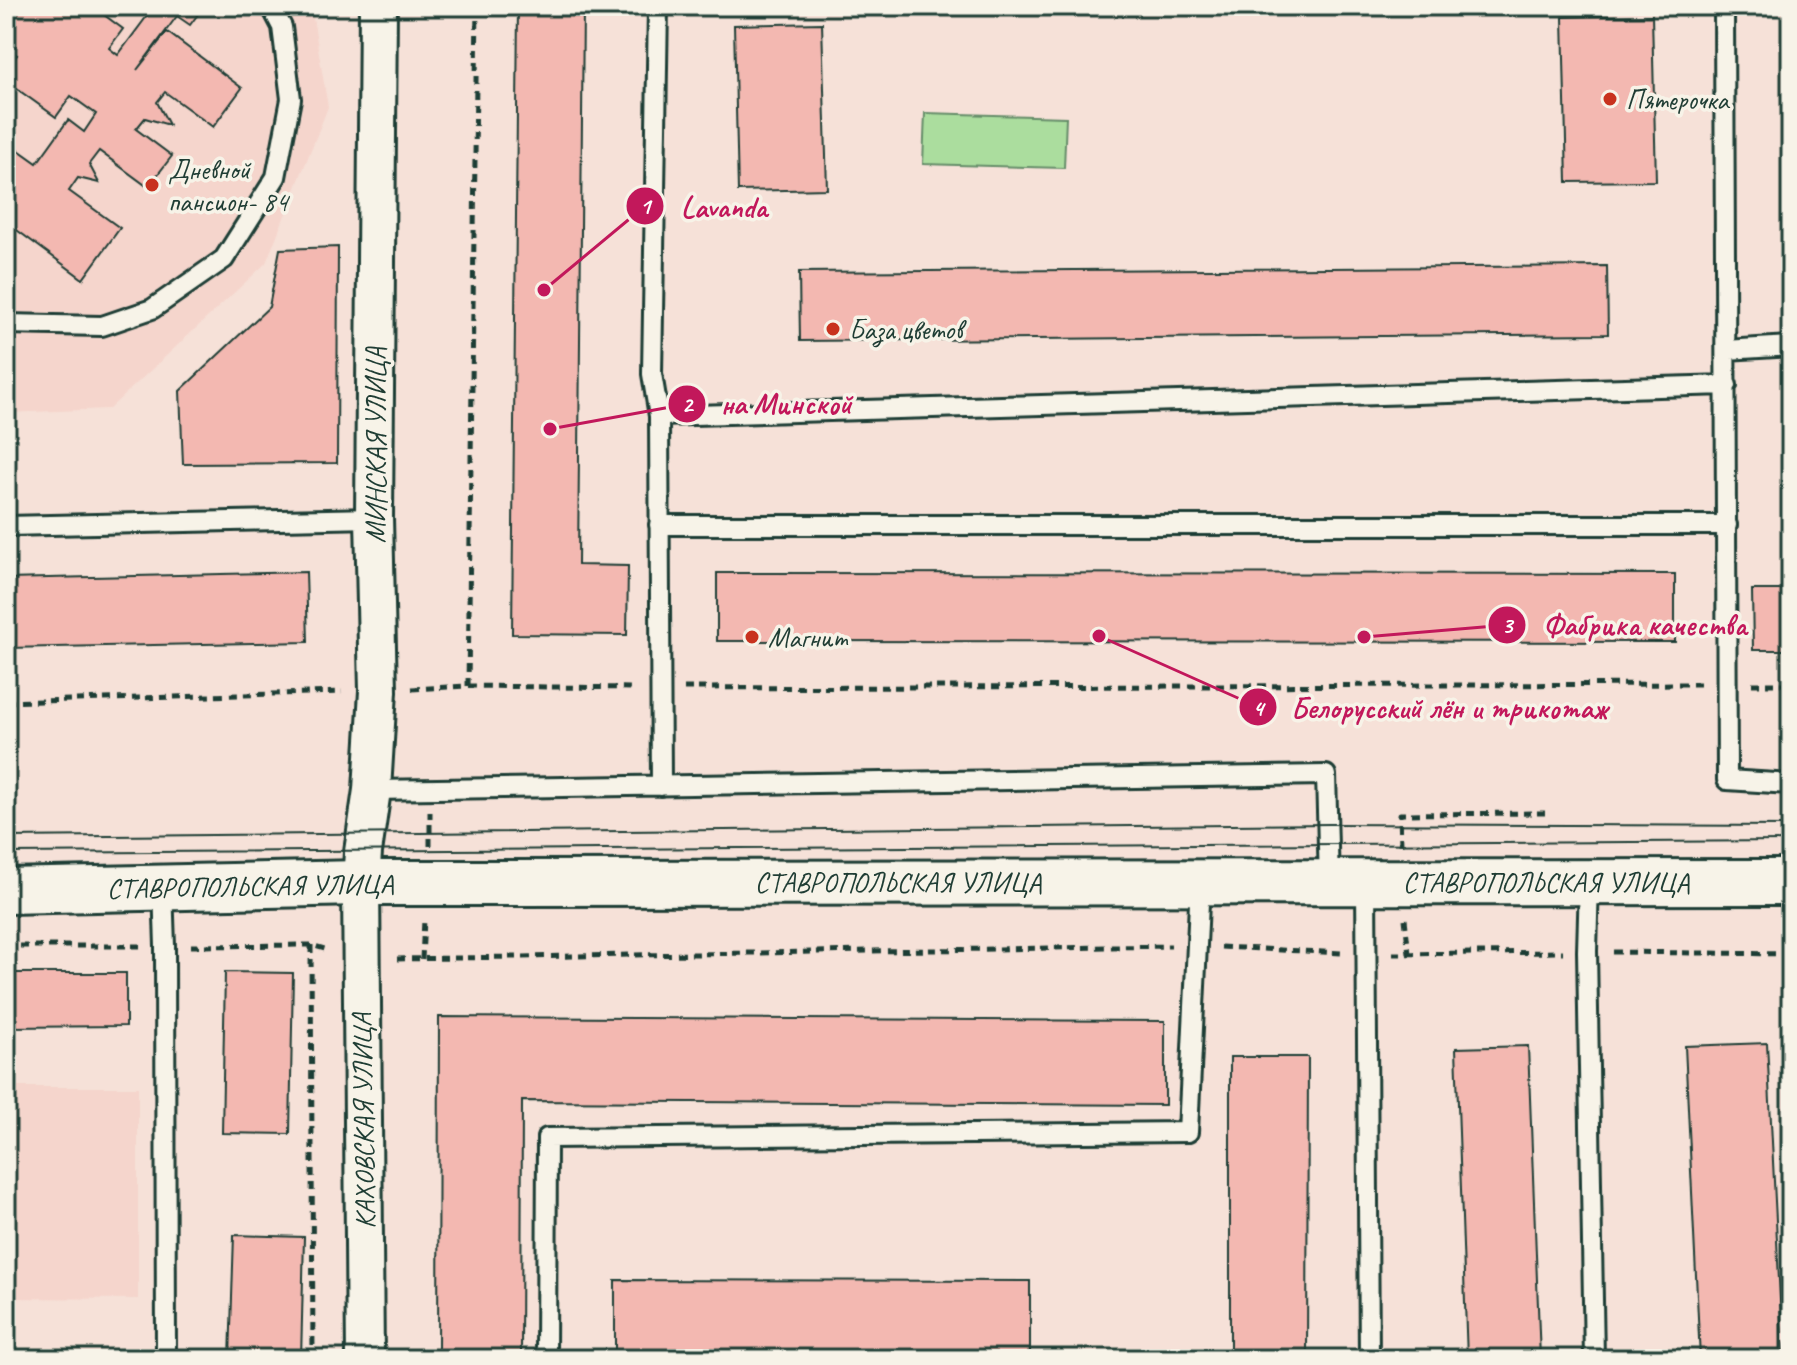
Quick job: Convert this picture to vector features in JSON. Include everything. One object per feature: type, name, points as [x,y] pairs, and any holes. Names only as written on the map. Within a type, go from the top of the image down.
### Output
[{"type":"street","name":"МИНСКАЯ УЛИЦА","points":[[361,883],[372,790],[378,691],[374,518],[378,6]]},
{"type":"street","name":"СТАВРОПОЛЬСКАЯ УЛИЦА","points":[[6,891],[361,883],[1791,882]]},
{"type":"street","name":"КАХОВСКАЯ УЛИЦА","points":[[361,883],[365,1359]]},
{"type":"lane","points":[[6,324],[102,326],[152,309],[224,259],[276,177],[291,99],[282,27],[271,6]]},
{"type":"lane","points":[[658,6],[652,374],[659,416],[661,786]]},
{"type":"lane","points":[[1724,6],[1727,780],[1791,784]]},
{"type":"lane","points":[[1726,350],[1791,346]]},
{"type":"lane","points":[[659,416],[1727,385]]},
{"type":"lane","points":[[6,526],[374,518]]},
{"type":"lane","points":[[659,525],[1727,525]]},
{"type":"lane","points":[[372,790],[1326,775],[1348,882],[1367,954],[1369,1359]]},
{"type":"lane","points":[[546,1359],[547,1138],[1188,1132],[1200,882]]},
{"type":"lane","points":[[1589,882],[1587,951],[1594,1359]]},
{"type":"lane","points":[[163,887],[166,1359]]},
{"type":"path","points":[[468,686],[477,6]]},
{"type":"path","points":[[6,702],[468,686],[1791,684]]},
{"type":"path","points":[[6,946],[311,945],[362,959],[1197,946],[1367,954],[1587,951],[1791,954]]},
{"type":"path","points":[[311,945],[313,1359]]},
{"type":"shaded area","name":"Дневной пансион- 84","points":[[6,6],[311,6],[328,107],[266,263],[109,409],[6,413]]},
{"type":"shaded area","points":[[6,1087],[138,1087],[138,1299],[6,1298]]},
{"type":"green space","points":[[925,113],[1066,117],[1064,168],[923,164]]},
{"type":"building","points":[[6,6],[50,6],[55,10],[58,6],[92,6],[123,29],[109,48],[118,55],[150,12],[142,6],[204,6],[190,25],[177,16],[137,70],[167,32],[242,88],[213,127],[165,92],[157,102],[169,125],[145,118],[136,129],[172,156],[148,187],[99,151],[89,164],[99,183],[78,178],[69,191],[120,228],[83,279],[6,222],[6,141],[37,163],[68,120],[84,132],[96,114],[71,96],[56,117],[6,81],[6,70],[17,55],[6,47]]},
{"type":"building","points":[[518,6],[583,6],[578,565],[628,566],[627,635],[512,634]]},
{"type":"building","name":"Пятерочка","points":[[1652,15],[1656,181],[1567,182],[1563,17]]},
{"type":"building","points":[[822,23],[827,189],[738,191],[734,25]]},
{"type":"building","points":[[338,247],[337,463],[183,464],[180,391],[269,307],[280,249]]},
{"type":"building","points":[[1607,266],[1608,334],[800,341],[799,272]]},
{"type":"building","points":[[306,572],[308,642],[6,648],[6,579]]},
{"type":"building","points":[[717,573],[1675,574],[1675,642],[717,641]]},
{"type":"building","points":[[1752,590],[1791,590],[1791,650],[1753,650]]},
{"type":"building","points":[[225,972],[293,973],[290,1134],[222,1133]]},
{"type":"building","points":[[6,973],[126,973],[126,1026],[6,1027]]},
{"type":"building","points":[[439,1017],[1165,1021],[1165,1105],[522,1101],[521,1359],[438,1359]]},
{"type":"building","points":[[1767,1043],[1783,1359],[1700,1359],[1685,1046]]},
{"type":"building","points":[[1528,1046],[1540,1359],[1467,1359],[1456,1048]]},
{"type":"building","points":[[1230,1057],[1308,1057],[1307,1359],[1230,1359]]},
{"type":"building","points":[[234,1235],[304,1237],[301,1359],[230,1359]]},
{"type":"building","points":[[615,1280],[1030,1281],[1030,1359],[615,1359]]},
{"type":"tram line","points":[[6,837],[1330,824],[1791,826]]},
{"type":"tram line","points":[[6,853],[1791,841]]},
{"type":"place","name":"Пятерочка","points":[[1610,99]]},
{"type":"place","name":"Дневной пансион- 84","points":[[152,185]]},
{"type":"place","name":"Lavanda","points":[[544,290]]},
{"type":"place","name":"База цветов","points":[[833,329]]},
{"type":"place","name":"на Минской","points":[[550,429]]},
{"type":"place","name":"Белорусский лён и трикотаж","points":[[1099,636]]},
{"type":"place","name":"Магнит","points":[[752,637]]},
{"type":"place","name":"Фабрика качества","points":[[1364,637]]}]
